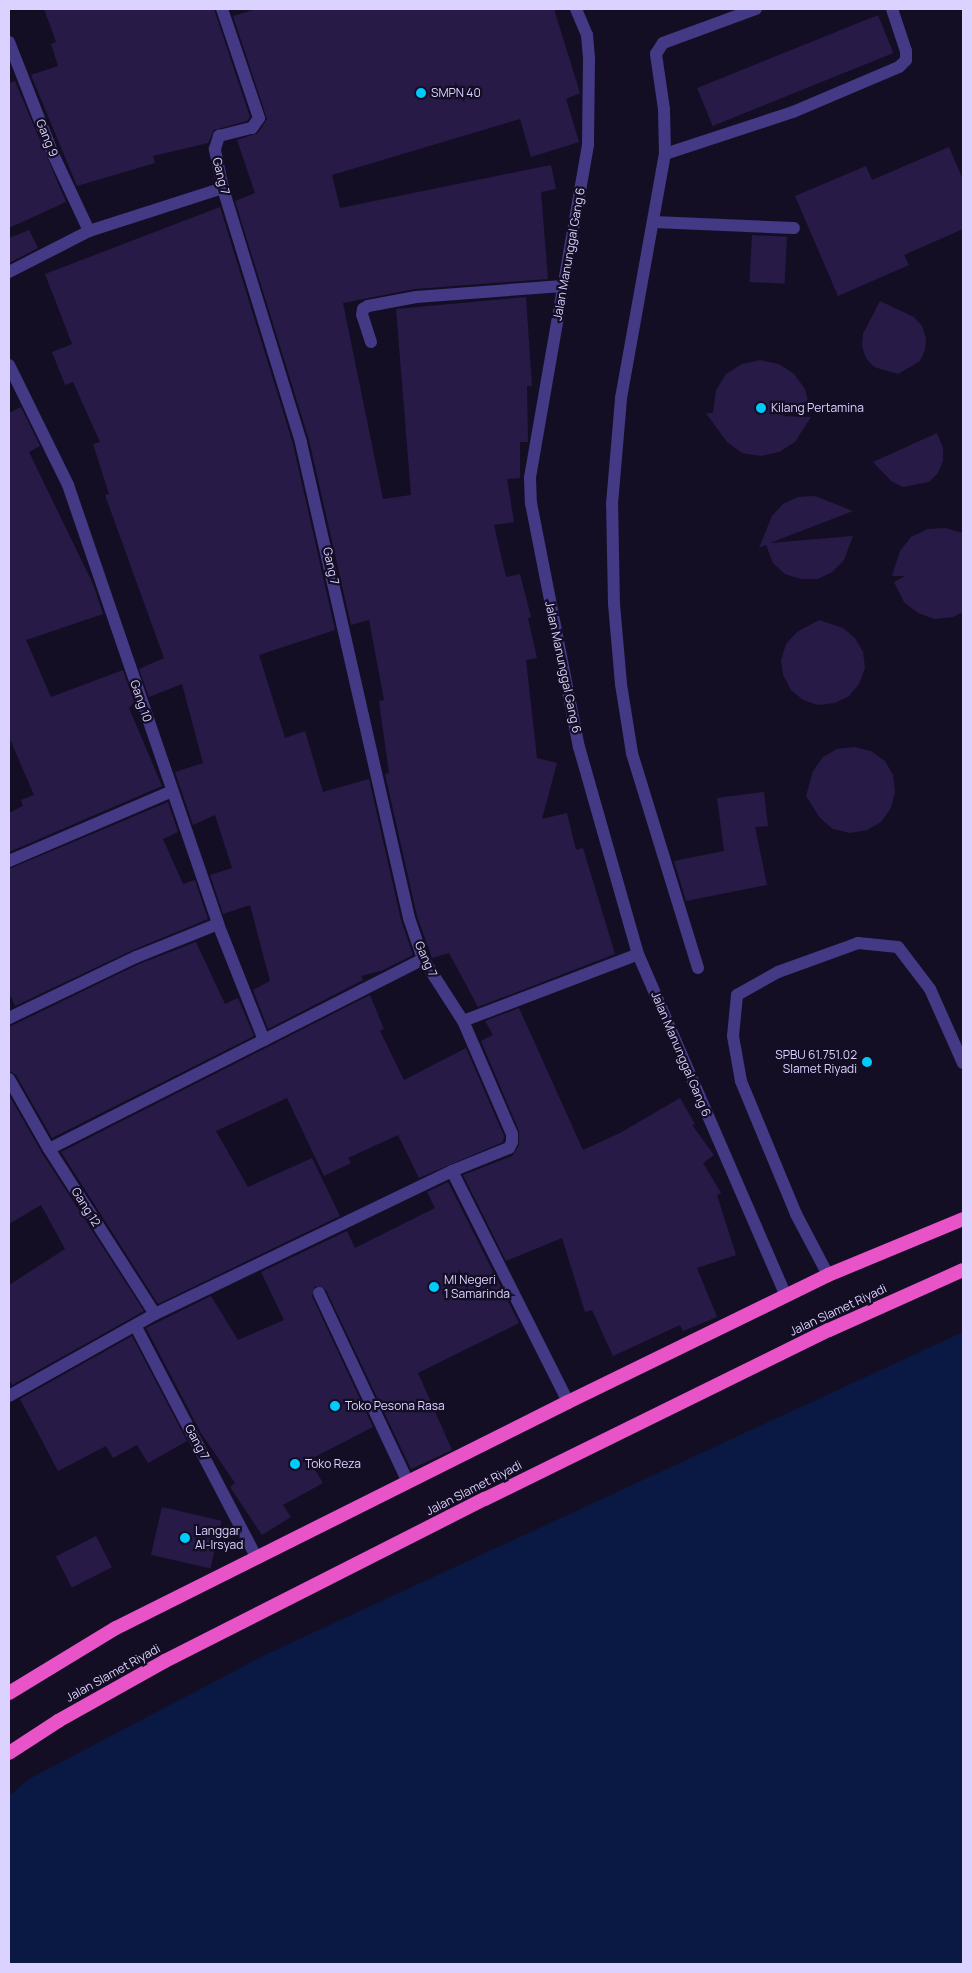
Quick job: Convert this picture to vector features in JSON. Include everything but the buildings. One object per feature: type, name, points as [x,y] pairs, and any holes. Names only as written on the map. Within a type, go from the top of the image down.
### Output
[{"type":"highway","points":[[9,1693],[116,1628],[568,1402],[828,1275],[963,1219]]},
{"type":"highway","name":"Jalan Slamet Riyadi","points":[[9,1753],[58,1721],[165,1661],[458,1512],[829,1330],[963,1270]]},
{"type":"street","name":"Gang 7","points":[[222,9],[259,118],[252,128],[219,136],[215,142],[223,188],[301,442],[386,823],[423,959],[463,1021],[512,1134],[512,1142],[509,1148],[452,1171]]},
{"type":"street","name":"Jalan Manunggal Gang 6","points":[[576,9],[586,34],[590,112],[588,145],[530,478],[531,503],[580,747],[638,954],[786,1296]]},
{"type":"street","points":[[698,968],[632,753],[621,684],[614,604],[612,504],[621,398],[665,154],[664,109],[656,54],[663,43],[739,11],[756,9]]},
{"type":"street","points":[[665,154],[793,112],[899,68],[906,60],[906,51],[892,9]]},
{"type":"street","name":"Gang 9","points":[[9,42],[53,154],[89,231]]},
{"type":"street","points":[[9,272],[89,231],[223,188]]},
{"type":"street","points":[[654,222],[794,228]]},
{"type":"street","points":[[371,342],[362,315],[363,308],[368,306],[416,297],[563,286]]},
{"type":"street","name":"Gang 10","points":[[9,366],[68,486],[218,924],[264,1040]]},
{"type":"street","points":[[9,861],[172,791]]},
{"type":"street","points":[[9,1018],[136,957],[218,924]]},
{"type":"street","points":[[828,1275],[796,1214],[741,1081],[733,1036],[738,995],[778,972],[858,943],[898,947],[930,989],[963,1063]]},
{"type":"street","points":[[463,1021],[638,954]]},
{"type":"street","points":[[49,1149],[423,959]]},
{"type":"street","name":"Gang 12","points":[[9,1079],[49,1149],[155,1314]]},
{"type":"street","points":[[9,1396],[136,1327],[155,1314],[452,1171],[568,1402]]},
{"type":"street","points":[[319,1294],[408,1482]]},
{"type":"street","name":"Gang 7","points":[[136,1327],[257,1558]]},
{"type":"water","points":[[963,1332],[963,1964],[9,1964],[9,1796],[29,1779],[267,1654]]},
{"type":"place","name":"SMPN 40","points":[[421,93]]},
{"type":"place","name":"Kilang Pertamina","points":[[761,408]]},
{"type":"place","name":"SPBU 61.751.02 Slamet Riyadi","points":[[867,1062]]},
{"type":"place","name":"MI Negeri 1 Samarinda","points":[[434,1287]]},
{"type":"place","name":"Toko Pesona Rasa","points":[[335,1406]]},
{"type":"place","name":"Toko Reza","points":[[295,1464]]},
{"type":"place","name":"Langgar Al-Irsyad","points":[[185,1538]]}]
